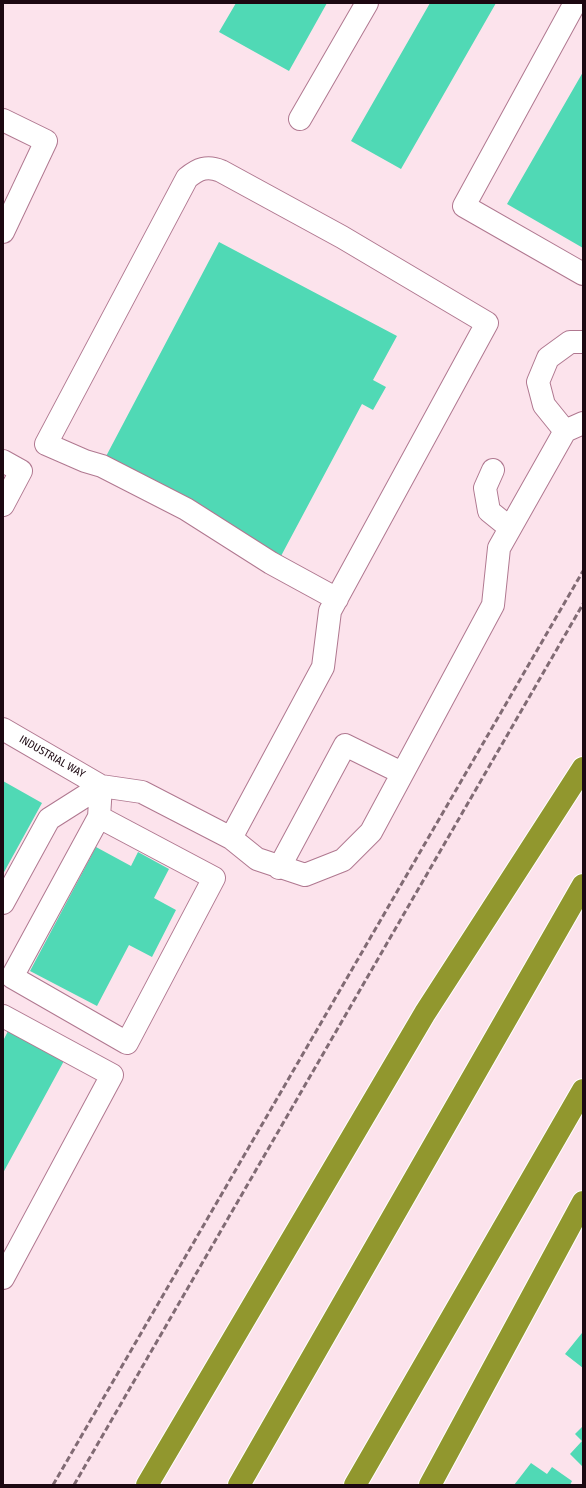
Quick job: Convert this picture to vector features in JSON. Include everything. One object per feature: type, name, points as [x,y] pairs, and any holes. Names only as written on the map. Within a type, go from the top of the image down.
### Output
[{"type":"highway","points":[[147,1485],[418,1026],[583,768]]},
{"type":"highway","points":[[239,1485],[583,885]]},
{"type":"highway","points":[[355,1485],[583,1090]]},
{"type":"highway","points":[[430,1485],[583,1202]]},
{"type":"street","points":[[300,119],[367,3]]},
{"type":"street","points":[[575,3],[464,206],[583,274]]},
{"type":"street","points":[[3,120],[46,141],[3,232]]},
{"type":"street","points":[[231,838],[323,667],[330,611],[337,599],[487,323],[342,237],[221,171],[213,168],[196,170],[187,178],[46,444],[85,461],[102,466],[186,509],[271,563],[337,599]]},
{"type":"street","points":[[3,903],[49,819],[101,786],[142,792],[231,838],[257,859],[279,868],[305,875],[343,860],[371,832],[493,605],[499,548],[574,427],[544,405],[538,382],[548,358],[570,342],[583,342]]},
{"type":"street","points":[[3,461],[21,471],[3,505]]},
{"type":"street","points":[[493,470],[485,488],[489,511],[510,528]]},
{"type":"street","name":"INDUSTRIAL WAY","points":[[3,729],[101,786]]},
{"type":"street","points":[[279,868],[345,745],[402,773]]},
{"type":"street","points":[[99,817],[214,878],[127,1043],[12,977],[99,817],[101,786]]},
{"type":"street","points":[[3,1016],[112,1075],[4,1274]]},
{"type":"building","points":[[236,3],[327,3],[289,71],[219,32]]},
{"type":"building","points":[[430,3],[496,3],[401,169],[351,141]]},
{"type":"building","points":[[583,72],[583,248],[507,204]]},
{"type":"building","points":[[219,242],[397,336],[373,380],[386,387],[373,410],[362,404],[281,556],[103,462]]},
{"type":"building","points":[[3,781],[42,803],[3,874]]},
{"type":"building","points":[[96,847],[131,866],[138,852],[169,869],[154,898],[176,910],[152,957],[129,945],[97,1006],[30,971]]},
{"type":"building","points":[[9,1029],[65,1059],[3,1173],[3,1041]]},
{"type":"building","points":[[582,1333],[583,1334],[583,1368],[565,1354]]},
{"type":"building","points":[[583,1426],[583,1467],[570,1454],[582,1441],[575,1434]]},
{"type":"building","points":[[531,1463],[547,1474],[552,1467],[572,1481],[570,1485],[514,1485]]},
{"type":"railway","points":[[53,1485],[583,571]]},
{"type":"railway","points":[[74,1485],[583,604]]}]
